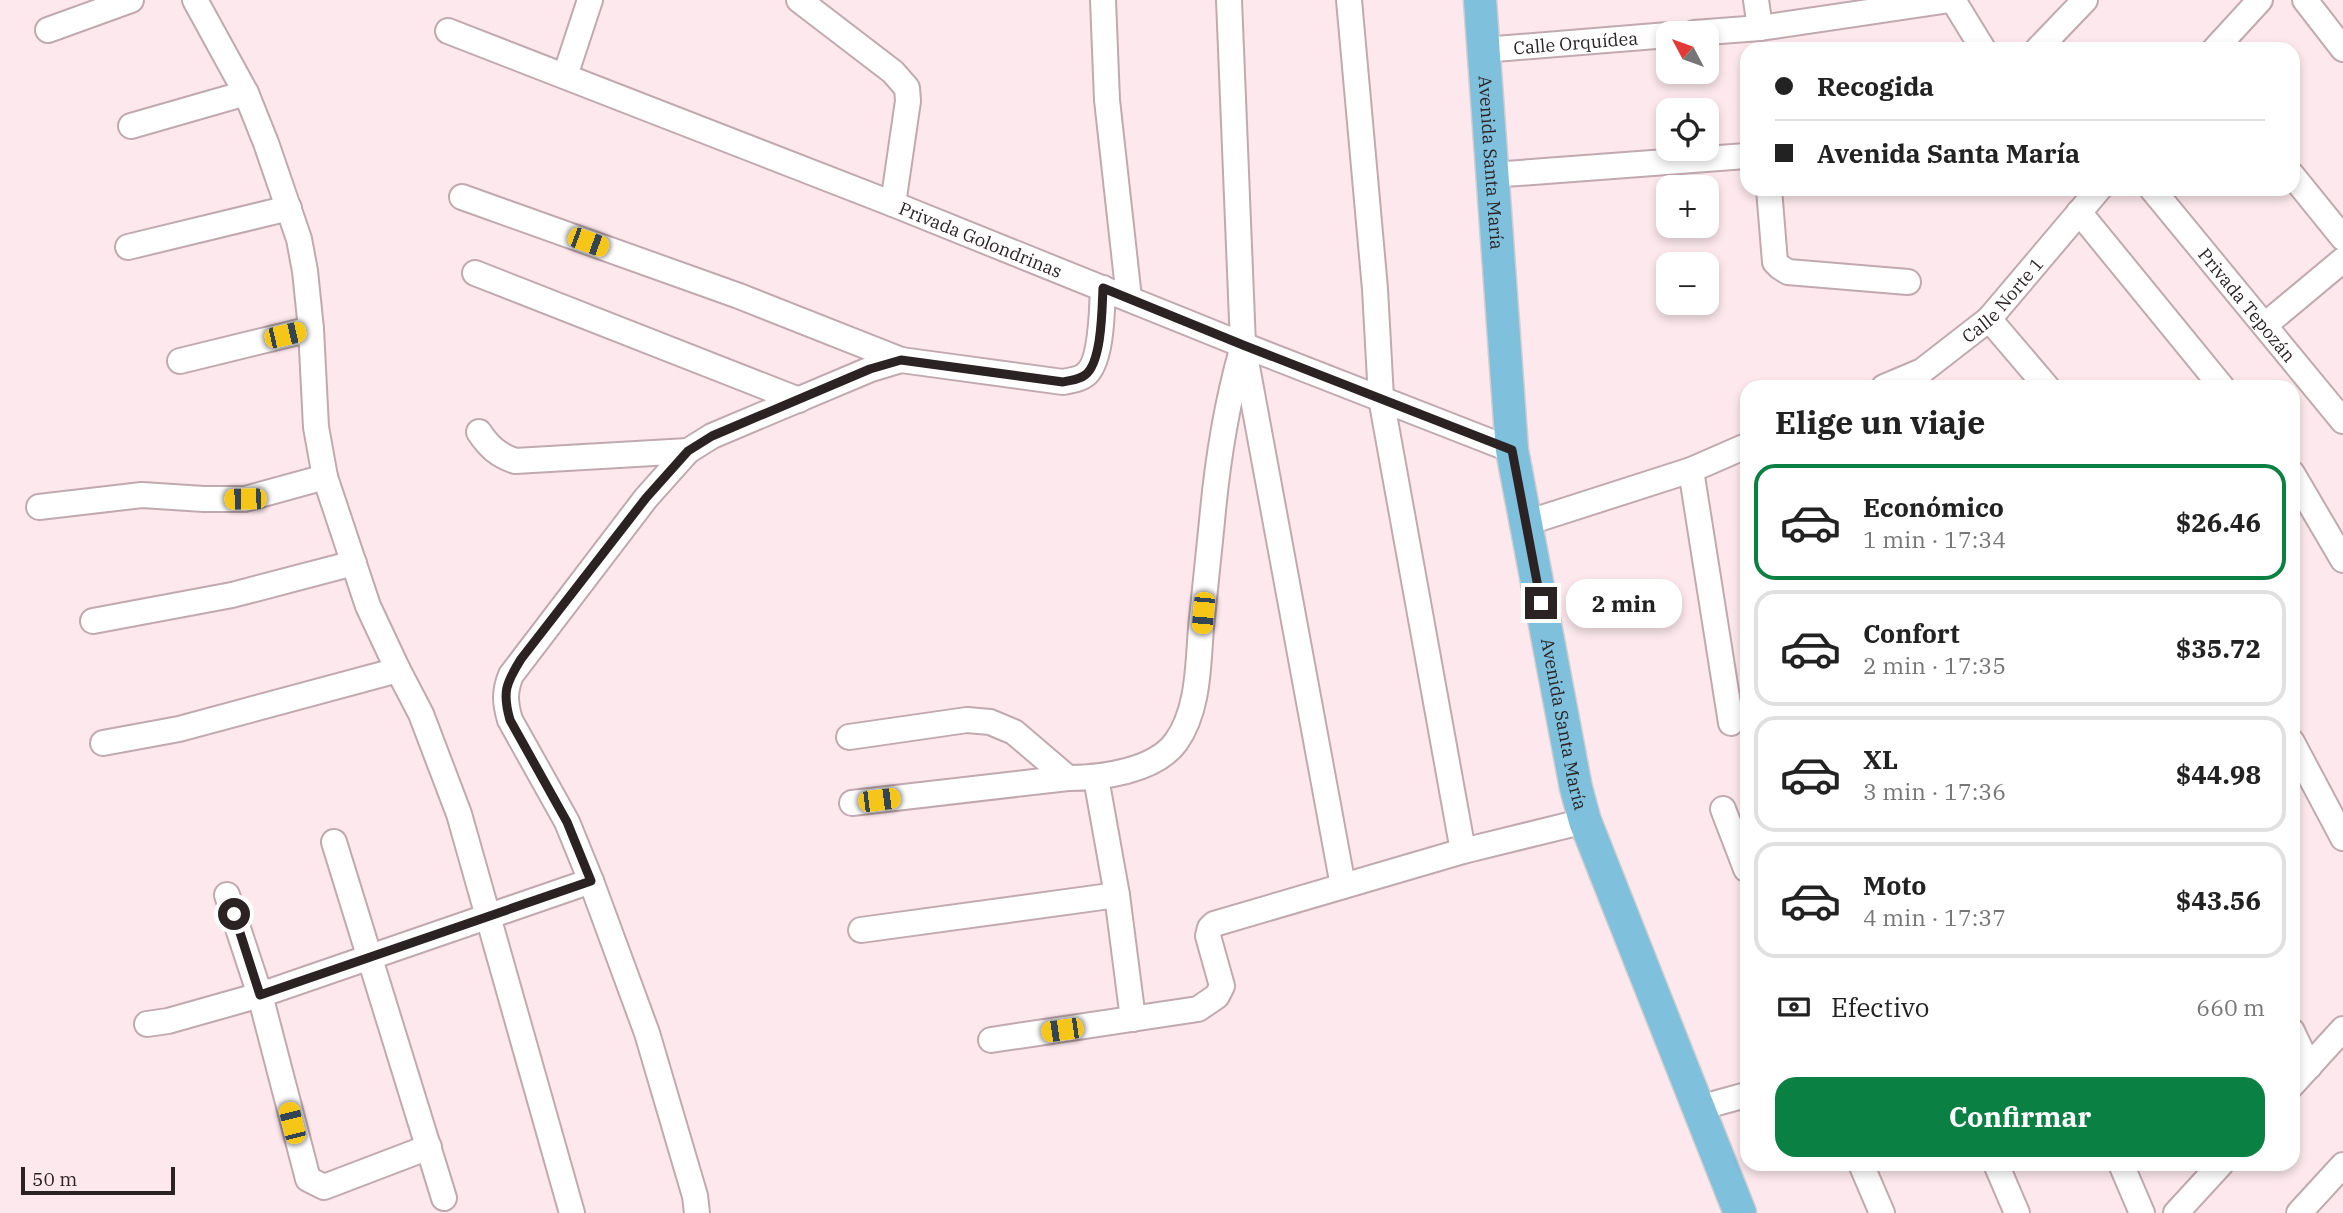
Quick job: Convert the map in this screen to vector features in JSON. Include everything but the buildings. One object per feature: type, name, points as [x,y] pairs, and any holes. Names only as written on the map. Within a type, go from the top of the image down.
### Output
[{"type":"main road","name":"Avenida Santa María","points":[[1480,0],[1512,450],[1576,788],[1585,821],[1740,1213]]},
{"type":"street","points":[[48,30],[131,0]]},
{"type":"street","points":[[195,0],[246,93],[299,239],[311,329],[316,427],[325,477],[368,606],[421,713],[455,803],[572,1213]]},
{"type":"street","points":[[565,76],[590,0]]},
{"type":"street","points":[[799,0],[830,11],[907,88],[908,102],[893,204]]},
{"type":"street","points":[[1103,0],[1107,100],[1129,298]]},
{"type":"street","points":[[1229,0],[1243,345],[1343,886]]},
{"type":"street","points":[[1349,0],[1376,289],[1381,398],[1464,851]]},
{"type":"street","points":[[1756,0],[1760,28]]},
{"type":"street","points":[[1719,31],[1760,28],[1951,0],[1978,42]]},
{"type":"street","points":[[2045,42],[2085,0]]},
{"type":"street","points":[[2221,42],[2260,0]]},
{"type":"street","points":[[2305,0],[2343,49]]},
{"type":"street","name":"Privada Golondrinas","points":[[448,31],[1512,450]]},
{"type":"street","name":"Calle Orquídea","points":[[1483,50],[1656,36]]},
{"type":"street","points":[[131,126],[246,93]]},
{"type":"street","points":[[1492,175],[1740,156]]},
{"type":"street","points":[[2300,184],[2343,238]]},
{"type":"street","points":[[1770,196],[1775,262],[1788,272],[1908,282]]},
{"type":"street","name":"Calle Norte 1","points":[[1923,379],[1989,319],[2093,196]]},
{"type":"street","name":"Privada Tepozán","points":[[2158,196],[2343,421]]},
{"type":"street","points":[[462,197],[739,296],[901,360],[1063,382],[1076,379],[1092,368],[1096,357],[1103,288]]},
{"type":"street","points":[[128,247],[289,208]]},
{"type":"street","points":[[2079,212],[2216,380]]},
{"type":"street","points":[[2265,325],[2343,260]]},
{"type":"street","points":[[475,273],[799,400]]},
{"type":"street","points":[[1989,319],[2042,380]]},
{"type":"street","points":[[180,360],[311,329]]},
{"type":"street","points":[[852,803],[1068,778],[1096,778],[1153,761],[1175,743],[1188,718],[1196,686],[1212,517],[1228,407],[1243,345]]},
{"type":"street","points":[[697,1213],[695,1196],[647,1032],[567,822],[510,720],[505,689],[536,639],[646,498],[688,451],[712,436],[870,369],[901,360]]},
{"type":"street","points":[[479,432],[488,446],[502,457],[515,461],[688,451]]},
{"type":"street","points":[[1526,523],[1691,470],[1740,449]]},
{"type":"street","points":[[1691,470],[1731,723]]},
{"type":"street","points":[[39,508],[142,495],[245,499],[325,477]]},
{"type":"street","points":[[2302,512],[2343,559]]},
{"type":"street","points":[[93,621],[232,595],[354,563]]},
{"type":"street","points":[[103,743],[179,729],[398,670]]},
{"type":"street","points":[[849,737],[967,720],[990,722],[1014,732],[1068,778]]},
{"type":"street","points":[[2300,757],[2343,838]]},
{"type":"street","points":[[1096,778],[1117,895],[1133,1020]]},
{"type":"street","points":[[1723,810],[1740,854]]},
{"type":"street","points":[[991,1040],[1198,1009],[1217,996],[1222,986],[1208,936],[1214,924],[1464,851],[1585,821]]},
{"type":"street","points":[[334,842],[444,1198]]},
{"type":"street","points":[[147,1024],[168,1021],[260,995],[591,881]]},
{"type":"street","points":[[227,895],[260,995],[308,1179],[324,1187],[429,1147]]},
{"type":"street","points":[[862,930],[1117,895]]},
{"type":"street","points":[[2301,1076],[2343,1029]]},
{"type":"street","points":[[1699,1108],[1740,1097]]},
{"type":"street","points":[[2299,1213],[2343,1165]]},
{"type":"street","points":[[1861,1171],[1861,1213]]},
{"type":"street","points":[[1864,1171],[1881,1213]]},
{"type":"street","points":[[1999,1171],[2017,1213]]},
{"type":"street","points":[[2123,1171],[2129,1201],[2142,1213]]},
{"type":"street","points":[[2185,1208],[2215,1171]]},
{"type":"route","points":[[234,914],[260,995],[591,881],[567,822],[510,720],[505,689],[521,659],[646,498],[688,451],[712,436],[870,369],[901,360],[1063,382],[1085,375],[1092,368],[1096,357],[1103,288],[1512,450],[1541,603]]}]
